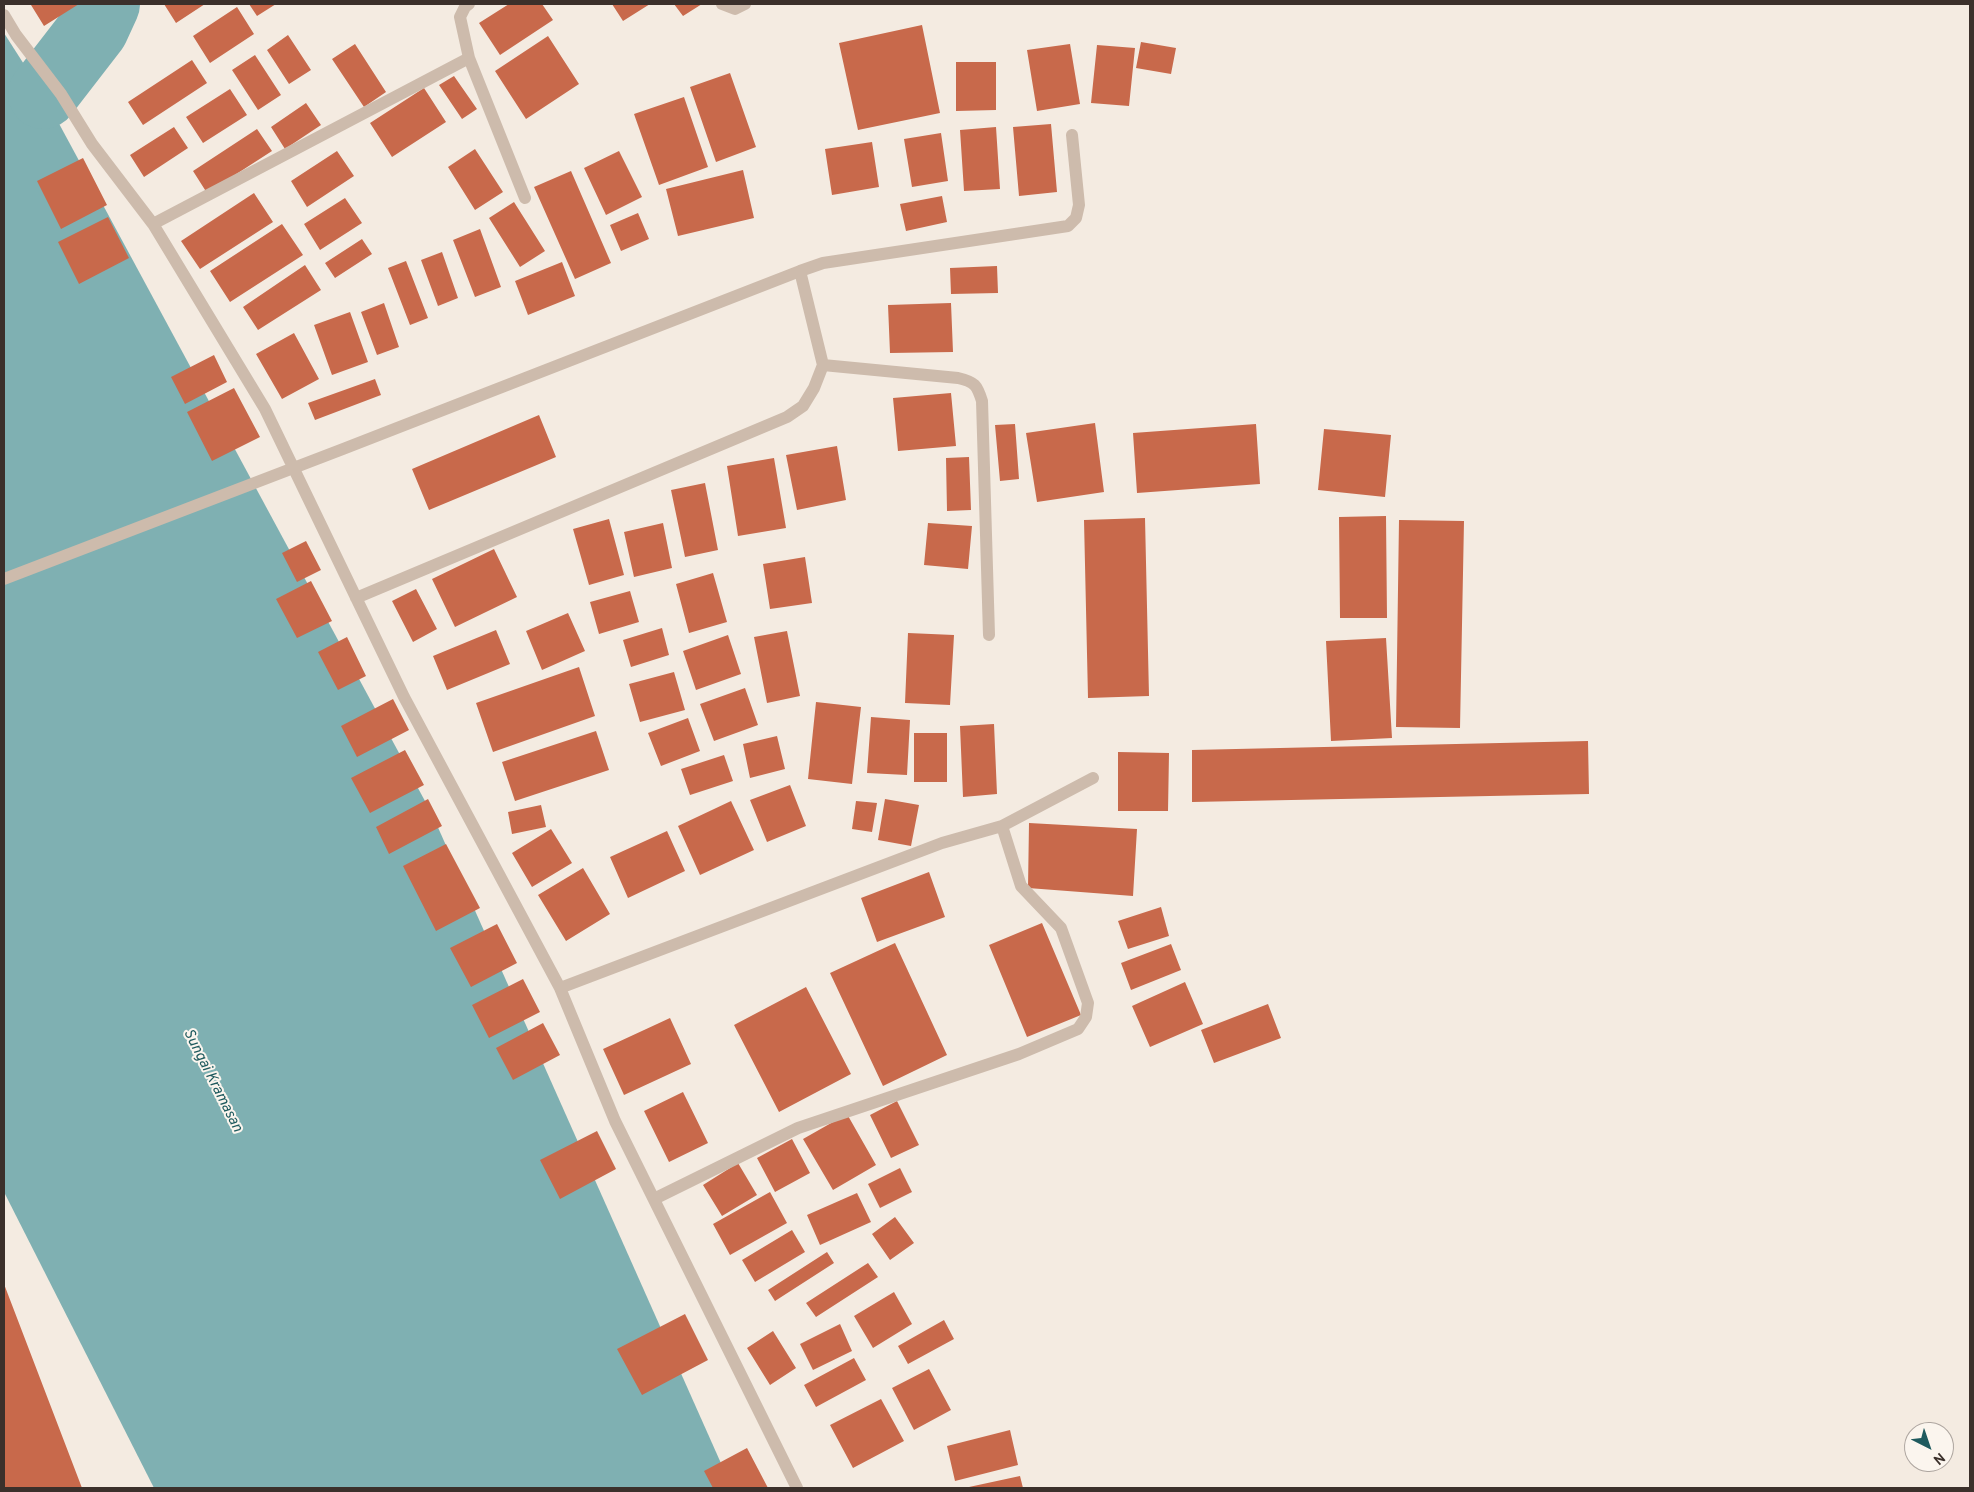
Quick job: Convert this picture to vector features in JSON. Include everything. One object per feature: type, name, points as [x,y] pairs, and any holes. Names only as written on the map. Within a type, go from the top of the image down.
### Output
[{"type":"street","points":[[469,4],[465,7],[460,17],[470,58],[525,198]]},
{"type":"street","points":[[722,4],[734,9],[745,4]]},
{"type":"street","points":[[4,15],[16,35],[61,94],[92,144],[153,224],[265,409],[404,697],[560,988],[615,1120],[797,1488]]},
{"type":"street","points":[[153,224],[470,58]]},
{"type":"street","points":[[4,579],[343,450],[823,263],[1068,226],[1076,218],[1079,206],[1072,135]]},
{"type":"street","points":[[356,598],[787,417],[803,406],[814,388],[823,365],[800,271]]},
{"type":"street","points":[[823,365],[958,378],[970,380],[978,388],[982,401],[989,635]]},
{"type":"street","points":[[560,988],[942,844],[1002,826],[1093,778]]},
{"type":"street","points":[[654,1199],[798,1128],[1019,1054],[1078,1028],[1086,1017],[1088,1003],[1061,928],[1022,886],[1002,826]]},
{"type":"water","name":"Sungai Kramasan","points":[[4,33],[43,94],[432,814],[732,1488],[154,1488],[4,1192]]},
{"type":"building","points":[[79,4],[44,26],[31,5]]},
{"type":"building","points":[[164,4],[205,4],[176,23]]},
{"type":"building","points":[[249,4],[276,4],[257,16]]},
{"type":"building","points":[[509,4],[542,4],[553,20],[500,55],[479,23]]},
{"type":"building","points":[[612,4],[650,4],[623,21]]},
{"type":"building","points":[[674,4],[702,4],[683,16]]},
{"type":"building","points":[[237,7],[254,34],[210,63],[193,36]]},
{"type":"building","points":[[922,25],[940,113],[858,130],[839,43]]},
{"type":"building","points":[[288,35],[311,70],[289,84],[267,50]]},
{"type":"building","points":[[548,36],[579,84],[526,119],[495,71]]},
{"type":"building","points":[[1141,42],[1176,48],[1171,74],[1136,68]]},
{"type":"building","points":[[355,44],[386,92],[364,107],[332,59]]},
{"type":"building","points":[[1070,44],[1080,104],[1037,111],[1027,50]]},
{"type":"building","points":[[1097,45],[1135,48],[1129,106],[1091,103]]},
{"type":"building","points":[[255,55],[281,95],[258,110],[232,70]]},
{"type":"building","points":[[192,60],[207,83],[143,125],[128,102]]},
{"type":"building","points":[[956,62],[996,62],[996,110],[956,111]]},
{"type":"building","points":[[730,73],[756,147],[716,162],[690,87]]},
{"type":"building","points":[[454,76],[477,109],[462,119],[439,85]]},
{"type":"building","points":[[424,88],[446,122],[392,157],[370,123]]},
{"type":"building","points":[[230,89],[247,115],[203,143],[186,117]]},
{"type":"building","points":[[684,97],[708,167],[659,185],[634,114]]},
{"type":"building","points":[[306,103],[321,125],[285,149],[271,127]]},
{"type":"building","points":[[1051,124],[1057,192],[1019,196],[1013,127]]},
{"type":"building","points":[[174,127],[188,148],[144,177],[130,155]]},
{"type":"building","points":[[996,127],[1000,189],[964,191],[960,130]]},
{"type":"building","points":[[257,129],[272,151],[207,193],[193,171]]},
{"type":"building","points":[[941,133],[948,181],[912,187],[904,139]]},
{"type":"building","points":[[872,142],[879,187],[832,195],[825,149]]},
{"type":"building","points":[[475,149],[503,192],[475,210],[448,167]]},
{"type":"building","points":[[337,151],[354,176],[307,207],[291,181]]},
{"type":"building","points":[[619,151],[642,197],[606,215],[584,168]]},
{"type":"building","points":[[83,158],[107,205],[61,229],[37,181]]},
{"type":"building","points":[[743,170],[754,218],[678,236],[666,189]]},
{"type":"building","points":[[571,171],[611,263],[575,279],[534,187]]},
{"type":"building","points":[[254,193],[273,222],[200,269],[181,241]]},
{"type":"building","points":[[942,196],[947,222],[906,231],[900,204]]},
{"type":"building","points":[[345,198],[362,223],[320,250],[304,224]]},
{"type":"building","points":[[514,202],[545,251],[520,267],[489,218]]},
{"type":"building","points":[[638,213],[649,239],[621,251],[610,225]]},
{"type":"building","points":[[108,217],[129,258],[79,284],[58,242]]},
{"type":"building","points":[[282,224],[303,255],[230,302],[210,271]]},
{"type":"building","points":[[480,229],[501,287],[475,297],[453,240]]},
{"type":"building","points":[[362,239],[372,254],[335,278],[325,263]]},
{"type":"building","points":[[442,252],[458,298],[438,306],[421,260]]},
{"type":"building","points":[[406,261],[428,318],[410,325],[388,268]]},
{"type":"building","points":[[562,262],[575,296],[528,315],[515,281]]},
{"type":"building","points":[[305,265],[321,290],[258,330],[243,307]]},
{"type":"building","points":[[997,266],[998,293],[951,294],[950,268]]},
{"type":"building","points":[[384,303],[399,347],[377,355],[361,312]]},
{"type":"building","points":[[951,303],[953,352],[890,353],[888,305]]},
{"type":"building","points":[[350,312],[368,362],[332,375],[314,325]]},
{"type":"building","points":[[294,333],[319,379],[282,399],[256,354]]},
{"type":"building","points":[[214,355],[227,382],[185,404],[171,377]]},
{"type":"building","points":[[375,379],[381,395],[315,420],[308,403]]},
{"type":"building","points":[[234,388],[260,437],[212,461],[187,412]]},
{"type":"building","points":[[951,393],[956,446],[898,451],[893,398]]},
{"type":"building","points":[[539,415],[556,457],[429,510],[412,469]]},
{"type":"building","points":[[1095,423],[1104,492],[1037,502],[1026,433]]},
{"type":"building","points":[[1015,424],[1019,479],[1000,481],[995,425]]},
{"type":"building","points":[[1256,424],[1260,484],[1137,493],[1133,433]]},
{"type":"building","points":[[1324,429],[1391,435],[1385,497],[1318,490]]},
{"type":"building","points":[[837,446],[846,500],[797,510],[786,455]]},
{"type":"building","points":[[969,457],[971,510],[947,511],[946,458]]},
{"type":"building","points":[[774,458],[786,528],[738,536],[727,466]]},
{"type":"building","points":[[705,483],[718,550],[685,557],[671,490]]},
{"type":"building","points":[[1386,516],[1387,618],[1340,618],[1339,517]]},
{"type":"building","points":[[1145,518],[1149,696],[1088,698],[1084,520]]},
{"type":"building","points":[[609,519],[624,575],[589,585],[573,529]]},
{"type":"building","points":[[1399,520],[1464,521],[1460,728],[1396,727]]},
{"type":"building","points":[[663,523],[672,568],[634,577],[624,532]]},
{"type":"building","points":[[928,523],[972,526],[968,569],[924,565]]},
{"type":"building","points":[[306,541],[321,570],[297,582],[282,553]]},
{"type":"building","points":[[494,549],[517,597],[455,627],[432,579]]},
{"type":"building","points":[[805,557],[812,603],[770,609],[763,564]]},
{"type":"building","points":[[713,573],[727,622],[689,633],[676,584]]},
{"type":"building","points":[[311,581],[332,621],[297,638],[276,599]]},
{"type":"building","points":[[416,589],[437,629],[413,642],[392,601]]},
{"type":"building","points":[[630,591],[639,622],[599,634],[590,602]]},
{"type":"building","points":[[568,613],[585,651],[542,670],[526,631]]},
{"type":"building","points":[[662,628],[669,655],[631,667],[623,640]]},
{"type":"building","points":[[496,630],[510,664],[447,690],[433,656]]},
{"type":"building","points":[[787,631],[800,696],[767,703],[754,637]]},
{"type":"building","points":[[908,633],[954,635],[950,705],[905,703]]},
{"type":"building","points":[[728,635],[741,674],[696,690],[683,651]]},
{"type":"building","points":[[347,637],[366,676],[338,690],[318,652]]},
{"type":"building","points":[[1386,638],[1392,738],[1331,741],[1326,641]]},
{"type":"building","points":[[579,667],[595,716],[493,752],[476,703]]},
{"type":"building","points":[[674,672],[685,710],[640,722],[629,684]]},
{"type":"building","points":[[745,688],[758,725],[714,741],[700,704]]},
{"type":"building","points":[[393,699],[409,730],[357,757],[341,726]]},
{"type":"building","points":[[816,702],[861,707],[852,784],[808,779]]},
{"type":"building","points":[[871,717],[910,720],[907,775],[867,773]]},
{"type":"building","points":[[688,718],[700,751],[661,766],[648,733]]},
{"type":"building","points":[[994,724],[997,794],[963,797],[960,726]]},
{"type":"building","points":[[596,731],[609,770],[515,801],[502,762]]},
{"type":"building","points":[[914,733],[947,733],[947,782],[914,782]]},
{"type":"building","points":[[777,736],[785,769],[750,778],[743,744]]},
{"type":"building","points":[[1588,741],[1589,794],[1192,802],[1192,750]]},
{"type":"building","points":[[405,750],[424,785],[370,813],[351,778]]},
{"type":"building","points":[[1118,752],[1169,753],[1168,811],[1118,811]]},
{"type":"building","points":[[724,755],[733,781],[690,795],[681,769]]},
{"type":"building","points":[[790,785],[806,826],[767,842],[750,800]]},
{"type":"building","points":[[428,799],[442,826],[389,854],[376,827]]},
{"type":"building","points":[[885,799],[919,805],[911,846],[878,840]]},
{"type":"building","points":[[731,801],[754,850],[700,875],[678,826]]},
{"type":"building","points":[[856,801],[877,803],[872,832],[852,829]]},
{"type":"building","points":[[541,805],[546,827],[512,834],[508,812]]},
{"type":"building","points":[[1029,823],[1137,829],[1133,896],[1028,888]]},
{"type":"building","points":[[551,829],[572,863],[532,887],[512,853]]},
{"type":"building","points":[[667,831],[685,871],[628,898],[610,857]]},
{"type":"building","points":[[446,844],[480,908],[436,931],[403,866]]},
{"type":"building","points":[[583,868],[610,914],[566,941],[538,895]]},
{"type":"building","points":[[929,872],[945,917],[877,942],[861,898]]},
{"type":"building","points":[[1161,907],[1169,936],[1128,949],[1118,921]]},
{"type":"building","points":[[1042,923],[1081,1015],[1027,1037],[989,945]]},
{"type":"building","points":[[497,924],[517,963],[471,987],[450,948]]},
{"type":"building","points":[[895,943],[947,1055],[883,1086],[830,973]]},
{"type":"building","points":[[1171,944],[1181,970],[1131,990],[1121,963]]},
{"type":"building","points":[[523,979],[540,1012],[489,1038],[472,1005]]},
{"type":"building","points":[[1185,982],[1203,1024],[1150,1047],[1132,1006]]},
{"type":"building","points":[[806,987],[851,1074],[779,1112],[734,1025]]},
{"type":"building","points":[[1268,1004],[1281,1038],[1214,1063],[1201,1030]]},
{"type":"building","points":[[670,1018],[691,1064],[624,1095],[603,1049]]},
{"type":"building","points":[[543,1023],[560,1055],[513,1080],[496,1048]]},
{"type":"building","points":[[683,1092],[708,1143],[669,1162],[644,1111]]},
{"type":"building","points":[[897,1101],[919,1145],[891,1158],[870,1115]]},
{"type":"building","points":[[847,1114],[876,1165],[833,1190],[803,1139]]},
{"type":"building","points":[[597,1131],[616,1169],[560,1199],[540,1160]]},
{"type":"building","points":[[792,1139],[810,1173],[775,1192],[757,1158]]},
{"type":"building","points":[[738,1163],[757,1195],[722,1216],[703,1185]]},
{"type":"building","points":[[900,1168],[912,1192],[880,1208],[868,1184]]},
{"type":"building","points":[[770,1192],[787,1223],[730,1255],[713,1224]]},
{"type":"building","points":[[857,1193],[871,1222],[820,1245],[807,1215]]},
{"type":"building","points":[[895,1217],[914,1243],[890,1260],[872,1234]]},
{"type":"building","points":[[792,1230],[805,1252],[755,1282],[742,1260]]},
{"type":"building","points":[[827,1252],[834,1263],[775,1301],[768,1290]]},
{"type":"building","points":[[868,1263],[878,1277],[816,1317],[806,1303]]},
{"type":"building","points":[[4,1284],[82,1488],[4,1488]]},
{"type":"building","points":[[894,1292],[912,1324],[873,1348],[854,1316]]},
{"type":"building","points":[[685,1314],[708,1360],[642,1395],[617,1349]]},
{"type":"building","points":[[944,1320],[954,1339],[908,1364],[898,1346]]},
{"type":"building","points":[[840,1324],[852,1351],[813,1370],[800,1344]]},
{"type":"building","points":[[773,1331],[796,1368],[770,1385],[747,1348]]},
{"type":"building","points":[[854,1358],[866,1380],[816,1407],[804,1385]]},
{"type":"building","points":[[929,1369],[951,1410],[914,1430],[892,1388]]},
{"type":"building","points":[[881,1399],[904,1441],[853,1468],[830,1425]]},
{"type":"building","points":[[1010,1430],[1018,1465],[955,1481],[947,1446]]},
{"type":"building","points":[[747,1448],[768,1488],[713,1488],[704,1471]]},
{"type":"building","points":[[1020,1476],[1023,1488],[969,1488],[969,1487]]},
{"type":"waterway","points":[[43,94],[94,28],[105,4]]}]
